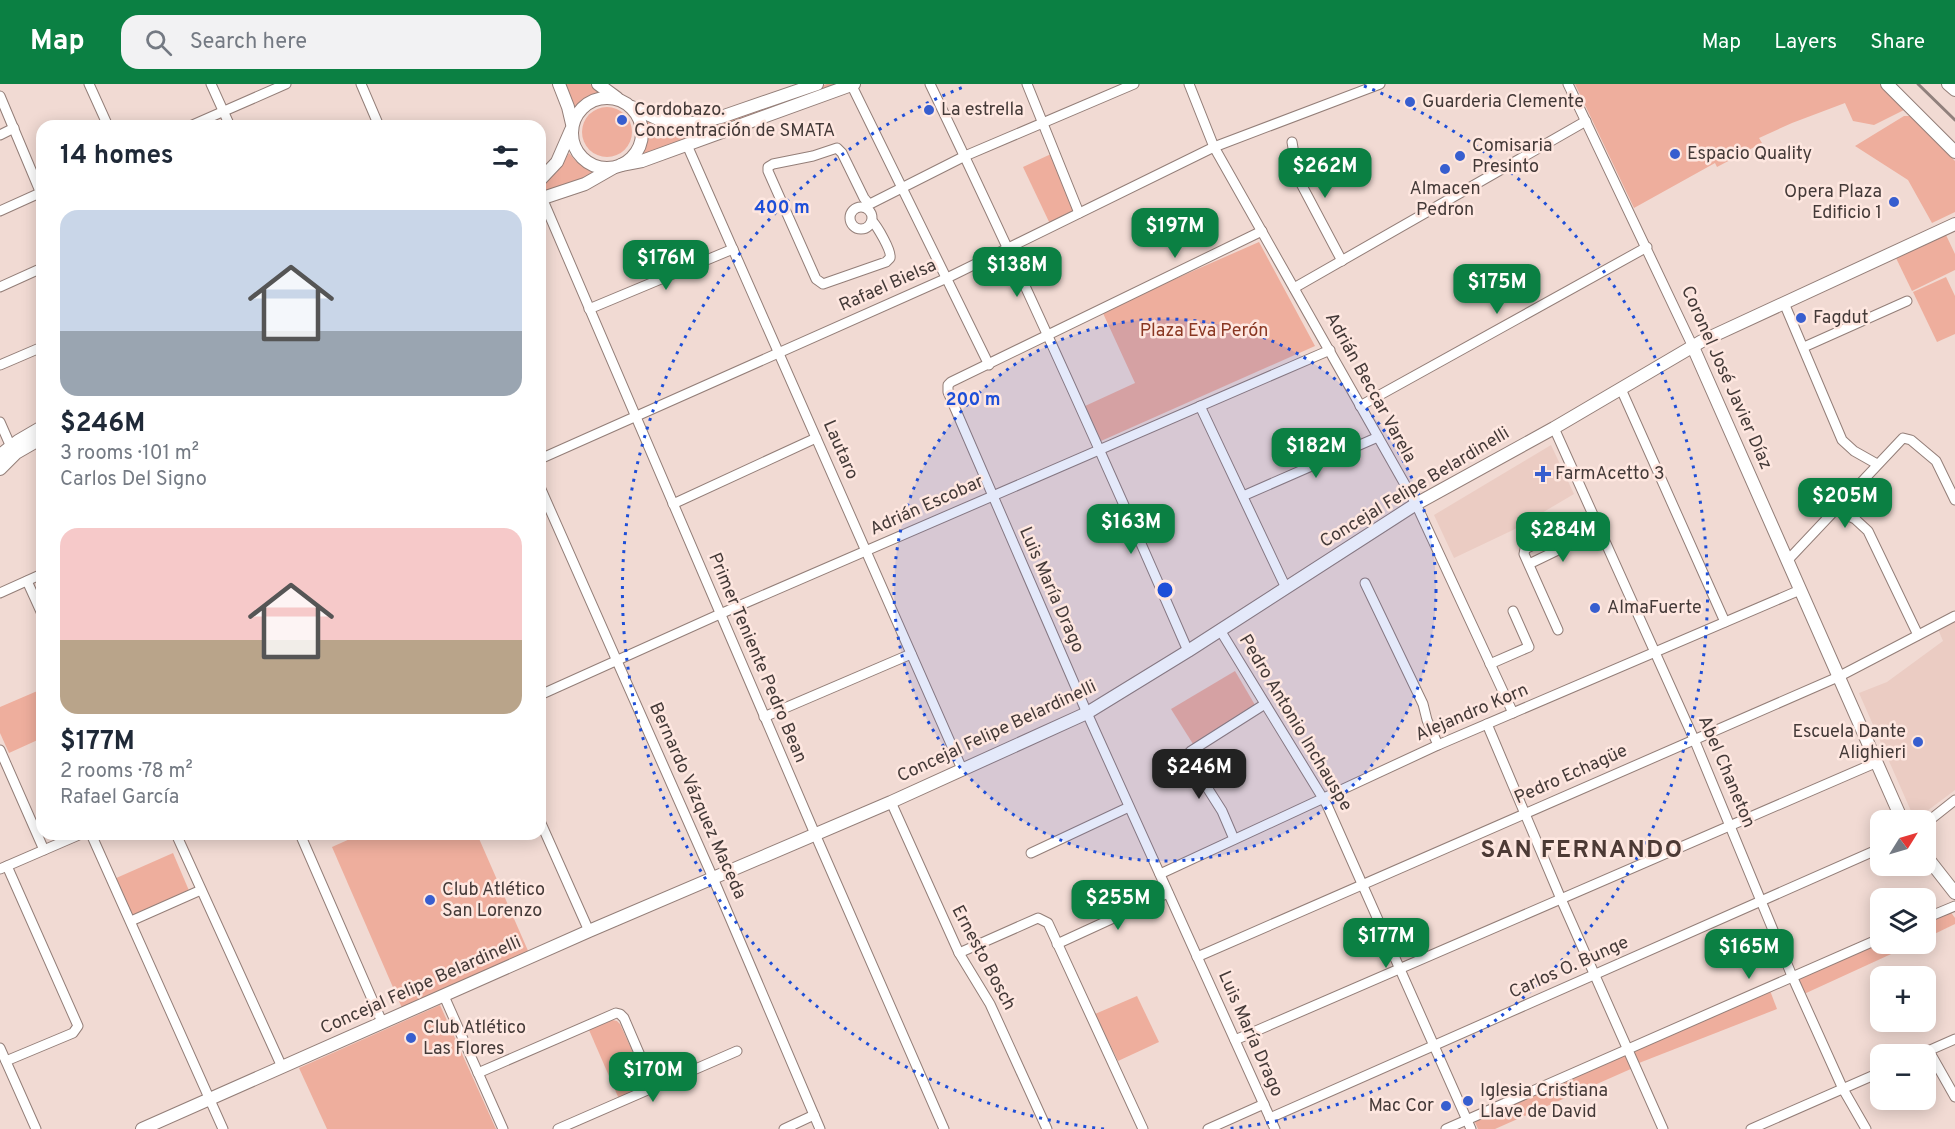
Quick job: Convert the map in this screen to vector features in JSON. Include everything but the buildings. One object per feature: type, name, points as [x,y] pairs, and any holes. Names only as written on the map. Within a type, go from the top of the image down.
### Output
[{"type":"main road","points":[[559,84],[568,107],[573,144],[580,156],[592,165],[617,167],[642,161],[852,84]]},
{"type":"main road","points":[[546,197],[585,184],[627,162],[637,151],[642,135],[639,118],[623,102],[598,84]]},
{"type":"main road","points":[[546,173],[556,162],[576,114],[588,102],[604,98],[623,102],[658,118],[697,123],[817,84]]},
{"type":"main road","points":[[1887,84],[1955,152]]},
{"type":"main road","points":[[1948,84],[1955,90]]},
{"type":"main road","name":"Concejal Felipe Belardinelli","points":[[142,1129],[382,1022],[891,802],[1087,713],[1188,651],[1416,504],[1554,428],[1693,347],[1955,224]]},
{"type":"main road","name":"Coronel José Javier Díaz","points":[[1693,347],[1897,810]]},
{"type":"main road","points":[[0,455],[36,431]]},
{"type":"main road","points":[[0,469],[16,453],[36,441]]},
{"type":"main road","points":[[1936,869],[1955,893]]},
{"type":"street","points":[[89,84],[105,120]]},
{"type":"street","points":[[211,84],[227,120]]},
{"type":"street","points":[[203,120],[286,84]]},
{"type":"street","points":[[361,84],[376,120]]},
{"type":"street","points":[[852,84],[989,364],[1262,231]]},
{"type":"street","points":[[930,84],[1049,335],[1188,651]]},
{"type":"street","points":[[1027,84],[1079,213]]},
{"type":"street","points":[[872,221],[877,226],[890,253],[890,258],[886,262],[824,284],[819,283],[782,204],[768,167],[837,148],[842,153],[866,205],[872,214],[872,221],[862,229],[852,224],[851,213],[856,208],[866,205],[965,156],[1134,84]]},
{"type":"street","name":"Adrián Beccar Varela","points":[[1189,84],[1214,147],[1416,504],[1513,713]]},
{"type":"street","name":"Rafael Bielsa","points":[[546,456],[1009,249],[1214,147],[1368,86],[1380,84]]},
{"type":"street","name":"Coronel José Javier Díaz","points":[[1568,84],[1693,347]]},
{"type":"street","points":[[0,96],[36,179]]},
{"type":"street","points":[[1294,288],[1586,121]]},
{"type":"street","points":[[0,135],[14,128]]},
{"type":"street","points":[[1292,142],[1298,178],[1342,261]]},
{"type":"street","name":"Lautaro","points":[[687,145],[962,769]]},
{"type":"street","points":[[0,211],[36,196]]},
{"type":"street","name":"Primer Teniente Pedro Bean","points":[[546,210],[944,1129]]},
{"type":"street","points":[[1360,406],[1647,247]]},
{"type":"street","points":[[589,309],[733,249]]},
{"type":"street","points":[[0,287],[36,271]]},
{"type":"street","points":[[1804,347],[1907,301]]},
{"type":"street","points":[[1784,303],[1842,440],[1854,451],[1877,464]]},
{"type":"street","points":[[0,365],[36,350]]},
{"type":"street","name":"Adrián Escobar","points":[[546,692],[866,550],[1330,350]]},
{"type":"street","name":"Luis María Drago","points":[[989,364],[951,382],[948,385],[948,392],[1087,713],[1275,1129]]},
{"type":"street","points":[[1622,388],[1725,622]]},
{"type":"street","points":[[1200,406],[1286,588]]},
{"type":"street","points":[[0,422],[11,447]]},
{"type":"street","name":"Abel Chaneton","points":[[1554,428],[1694,739],[1792,976],[1843,1089],[1866,1129]]},
{"type":"street","points":[[1243,496],[1378,437]]},
{"type":"street","points":[[673,504],[816,438]]},
{"type":"street","points":[[1787,561],[1903,438],[1911,440],[1936,461],[1955,500]]},
{"type":"street","name":"Bernardo Vázquez Maceda","points":[[546,500],[713,878],[820,1129]]},
{"type":"street","points":[[1836,510],[1855,519],[1868,531],[1918,635]]},
{"type":"street","points":[[1558,630],[1524,554],[1525,549],[1593,516]]},
{"type":"street","points":[[1529,564],[1585,537]]},
{"type":"street","points":[[0,593],[36,576]]},
{"type":"street","points":[[27,580],[36,600]]},
{"type":"street","points":[[1365,583],[1423,704],[1438,745]]},
{"type":"street","name":"Alejandro Korn","points":[[1160,874],[1438,745],[1800,590]]},
{"type":"street","points":[[1490,664],[1529,647],[1513,611]]},
{"type":"street","name":"Pedro Echagüe","points":[[1197,957],[1838,676],[1955,616]]},
{"type":"street","name":"Pedro Antonio Inchauspe","points":[[1220,630],[1323,798],[1469,1124]]},
{"type":"street","points":[[764,717],[911,654]]},
{"type":"street","points":[[1234,839],[1222,811],[1188,754],[1265,704]]},
{"type":"street","points":[[1487,724],[1561,899],[1663,1129]]},
{"type":"street","points":[[0,750],[36,831]]},
{"type":"street","points":[[1235,1041],[1875,763]]},
{"type":"street","points":[[1936,815],[1955,800]]},
{"type":"street","name":"Ernesto Bosch","points":[[891,802],[959,953],[990,1004],[1047,1129]]},
{"type":"street","points":[[1031,853],[1129,807]]},
{"type":"street","points":[[546,835],[589,932]]},
{"type":"street","points":[[40,840],[44,849]]},
{"type":"street","points":[[6,1061],[73,1033],[78,1026],[3,868],[66,840]]},
{"type":"street","points":[[94,840],[223,1129]]},
{"type":"street","points":[[179,840],[282,1067]]},
{"type":"street","points":[[303,840],[382,1022]]},
{"type":"street","name":"Carlos O. Bunge","points":[[1270,1118],[1870,853]]},
{"type":"street","points":[[131,921],[201,890]]},
{"type":"street","points":[[1057,944],[1168,893]]},
{"type":"street","points":[[1936,914],[1955,906]]},
{"type":"street","points":[[959,953],[1038,918],[1048,923],[1143,1129]]},
{"type":"street","points":[[1446,1129],[1469,1124],[1627,1049],[1870,943]]},
{"type":"street","points":[[444,996],[503,1129]]},
{"type":"street","points":[[478,1073],[616,1013],[624,1018],[654,1088]]},
{"type":"street","points":[[1936,1048],[1955,1039]]},
{"type":"street","points":[[0,1047],[36,1129]]},
{"type":"street","points":[[558,1129],[737,1051]]},
{"type":"street","points":[[1936,1069],[1955,1096]]},
{"type":"street","points":[[1751,1129],[1870,1077]]},
{"type":"street","points":[[1208,1129],[1264,1104]]},
{"type":"street","points":[[784,1129],[814,1115]]},
{"type":"shaded area","points":[[1551,445],[1574,494],[1513,530],[1454,558],[1434,515]]},
{"type":"shaded area","name":"Escuela Dante Alighieri","points":[[1955,620],[1955,790],[1928,810],[1911,810],[1859,693],[1887,682],[1943,641],[1938,629]]},
{"type":"green space","points":[[565,84],[590,84],[602,92],[582,101],[573,111]]},
{"type":"green space","points":[[827,84],[842,84],[641,155],[646,138],[643,121],[693,129],[715,124]]},
{"type":"green space","name":"Espacio Quality","points":[[1575,84],[1884,84],[1908,108],[1874,125],[1853,121],[1845,103],[1759,138],[1762,143],[1717,167],[1715,163],[1634,208]]},
{"type":"green space","points":[[607,107],[616,109],[627,118],[632,132],[630,141],[621,152],[607,157],[598,155],[587,146],[582,132],[584,123],[593,112]]},
{"type":"green space","points":[[1904,116],[1910,116],[1955,161],[1955,212],[1932,223],[1908,180],[1855,146]]},
{"type":"green space","points":[[569,153],[594,174],[546,191],[546,182],[557,172]]},
{"type":"green space","points":[[1051,154],[1079,213],[1051,226],[1023,167]]},
{"type":"green space","points":[[1946,235],[1955,254],[1955,270],[1912,291],[1896,258]]},
{"type":"green space","name":"Plaza Eva Perón","points":[[1259,242],[1315,346],[1101,441],[1085,406],[1135,383],[1102,311]]},
{"type":"green space","points":[[1946,277],[1955,296],[1955,334],[1937,342],[1913,292]]},
{"type":"green space","points":[[1235,671],[1255,705],[1193,744],[1171,709]]},
{"type":"green space","points":[[36,692],[36,741],[9,753],[0,733],[0,707]]},
{"type":"green space","name":"Club Atlético San Lorenzo","points":[[348,840],[480,840],[529,953],[402,1008],[332,847]]},
{"type":"green space","points":[[173,853],[190,893],[131,919],[114,879]]},
{"type":"green space","points":[[1950,911],[1955,918],[1955,924],[1936,933],[1936,917]]},
{"type":"green space","points":[[1870,946],[1870,954],[1891,954],[1804,994],[1798,977]]},
{"type":"green space","points":[[1769,988],[1777,1009],[1639,1063],[1633,1051]]},
{"type":"green space","points":[[1137,996],[1159,1042],[1118,1061],[1095,1014]]},
{"type":"green space","name":"Club Atlético Las Flores","points":[[440,1005],[496,1129],[327,1129],[299,1068]]},
{"type":"green space","points":[[612,1020],[620,1024],[647,1083],[646,1087],[619,1099],[589,1030]]},
{"type":"green space","points":[[1626,1052],[1633,1068],[1495,1129],[1478,1129],[1474,1120]]},
{"type":"railway","points":[[1918,84],[1955,120]]},
{"type":"place","name":"Guarderia Clemente","points":[[1410,102]]},
{"type":"place","name":"La estrella","points":[[929,110]]},
{"type":"place","name":"Cordobazo. Concentración de SMATA","points":[[622,120]]},
{"type":"place","name":"Espacio Quality","points":[[1675,154]]},
{"type":"place","name":"Comisaria Presinto","points":[[1460,156]]},
{"type":"place","name":"Almacen Pedron","points":[[1445,169]]},
{"type":"place","name":"Opera Plaza Edificio 1","points":[[1894,202]]},
{"type":"place","name":"Fagdut","points":[[1801,318]]},
{"type":"place","name":"FarmAcetto 3","points":[[1543,474]]},
{"type":"place","name":"AlmaFuerte","points":[[1595,608]]},
{"type":"place","name":"Escuela Dante Alighieri","points":[[1918,742]]},
{"type":"place","name":"Club Atlético San Lorenzo","points":[[430,900]]},
{"type":"place","name":"Club Atlético Las Flores","points":[[411,1038]]},
{"type":"place","name":"Iglesia Cristiana Llave de David","points":[[1468,1101]]},
{"type":"place","name":"Mac Cor","points":[[1446,1106]]},
{"type":"district","name":"SAN FERNANDO","points":[[1582,851]]}]
